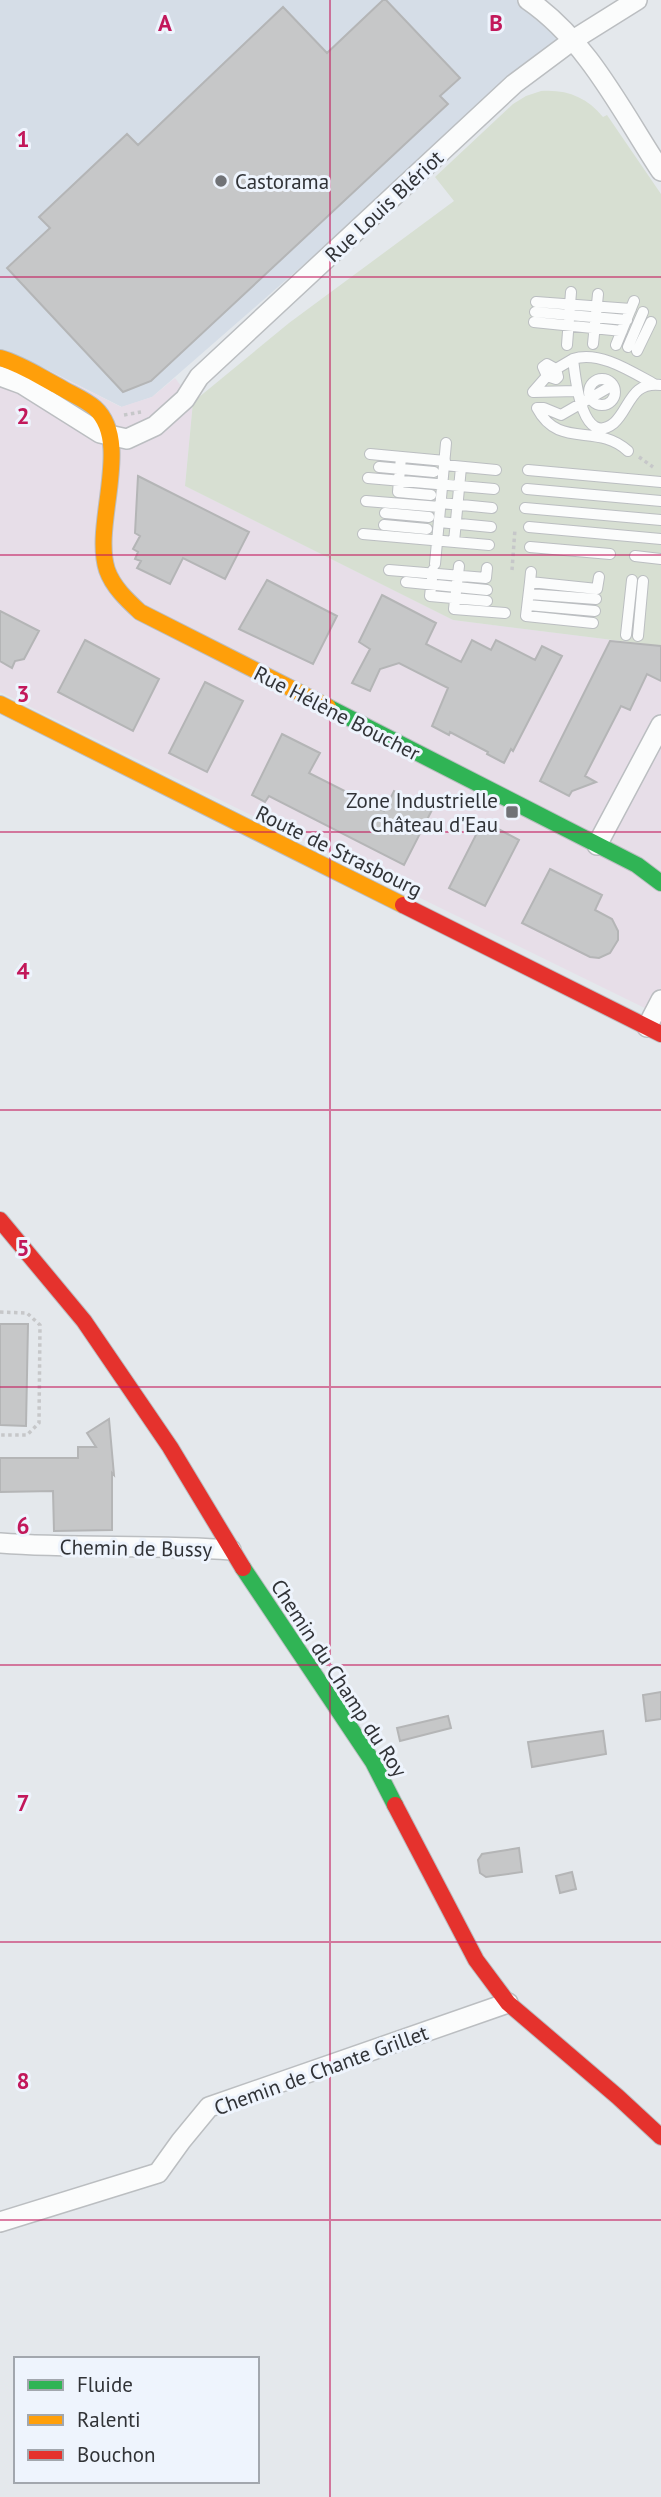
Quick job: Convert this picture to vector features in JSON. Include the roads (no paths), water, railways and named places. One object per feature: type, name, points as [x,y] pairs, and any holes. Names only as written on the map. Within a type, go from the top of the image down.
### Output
[{"type":"street","points":[[528,0],[550,15],[573,40],[661,171]]},
{"type":"street","name":"Rue Louis Blériot","points":[[142,432],[155,426],[185,399],[200,377],[514,84],[573,40],[637,0]]},
{"type":"street","points":[[0,358],[15,362],[91,417],[109,436],[127,439],[142,432]]},
{"type":"street","points":[[0,376],[91,417],[109,480]]},
{"type":"street","points":[[109,480],[142,432]]},
{"type":"street","name":"Rue Hélène Boucher","points":[[109,436],[111,445],[104,536],[106,568],[120,594],[140,612],[637,865],[661,883]]},
{"type":"street","name":"Route de Strasbourg","points":[[0,704],[654,1030]]},
{"type":"street","points":[[597,845],[661,725]]},
{"type":"street","points":[[654,1030],[661,1000]]},
{"type":"street","name":"Chemin du Champ du Roy","points":[[0,1220],[84,1321],[170,1447],[231,1550],[373,1762],[476,1960],[508,2003],[661,2137]]},
{"type":"street","name":"Chemin de Bussy","points":[[0,1543],[31,1546],[173,1546],[231,1550]]},
{"type":"street","name":"Chemin de Chante Grillet","points":[[0,2222],[158,2174],[209,2107],[508,2003]]},
{"type":"lane","points":[[567,345],[571,292]]},
{"type":"lane","points":[[593,344],[598,294]]},
{"type":"lane","points":[[616,345],[622,331],[631,310],[569,315],[535,312],[569,315],[595,328],[622,331]]},
{"type":"lane","points":[[643,312],[633,349],[651,322]]},
{"type":"lane","points":[[533,392],[547,376],[556,379],[556,369],[573,359],[590,356],[658,384]]},
{"type":"lane","points":[[573,359],[577,391],[585,402],[589,422],[597,426],[615,422],[633,396],[649,385],[658,384]]},
{"type":"lane","points":[[561,415],[613,385]]},
{"type":"lane","points":[[533,392],[577,391]]},
{"type":"lane","points":[[533,392],[537,408],[552,428],[609,438],[628,451]]},
{"type":"lane","points":[[537,408],[561,415],[569,433]]},
{"type":"lane","points":[[446,443],[441,505],[434,520],[438,541],[430,596],[456,598],[487,595],[458,576]]},
{"type":"lane","points":[[370,454],[495,470]]},
{"type":"lane","points":[[401,457],[398,492],[431,495]]},
{"type":"lane","points":[[379,467],[400,475],[443,484],[494,489]]},
{"type":"lane","points":[[454,542],[461,467]]},
{"type":"lane","points":[[528,470],[661,482]]},
{"type":"lane","points":[[368,478],[434,472]]},
{"type":"lane","points":[[527,489],[661,501]]},
{"type":"lane","points":[[366,501],[434,520],[491,527]]},
{"type":"lane","points":[[385,508],[441,505],[492,508]]},
{"type":"lane","points":[[383,530],[385,508]]},
{"type":"lane","points":[[525,508],[661,520]]},
{"type":"lane","points":[[529,527],[661,539]]},
{"type":"lane","points":[[363,534],[383,530],[427,529]]},
{"type":"lane","points":[[383,530],[438,541],[489,545]]},
{"type":"lane","points":[[530,547],[610,554]]},
{"type":"lane","points":[[635,556],[661,559]]},
{"type":"lane","points":[[389,570],[486,578],[487,568]]},
{"type":"lane","points":[[406,582],[433,572]]},
{"type":"lane","points":[[458,576],[454,609],[505,614]]},
{"type":"lane","points":[[593,623],[527,616],[531,577],[597,589],[599,577]]},
{"type":"lane","points":[[626,635],[632,580]]},
{"type":"lane","points":[[639,636],[643,581]]},
{"type":"lane","points":[[560,619],[564,585]]},
{"type":"lane","points":[[529,593],[564,585],[596,599]]},
{"type":"lane","points":[[528,605],[595,611]]},
{"type":"place","name":"Castorama","points":[[221,181]]},
{"type":"place","name":"Zone Industrielle Château d'Eau","points":[[512,812]]}]
